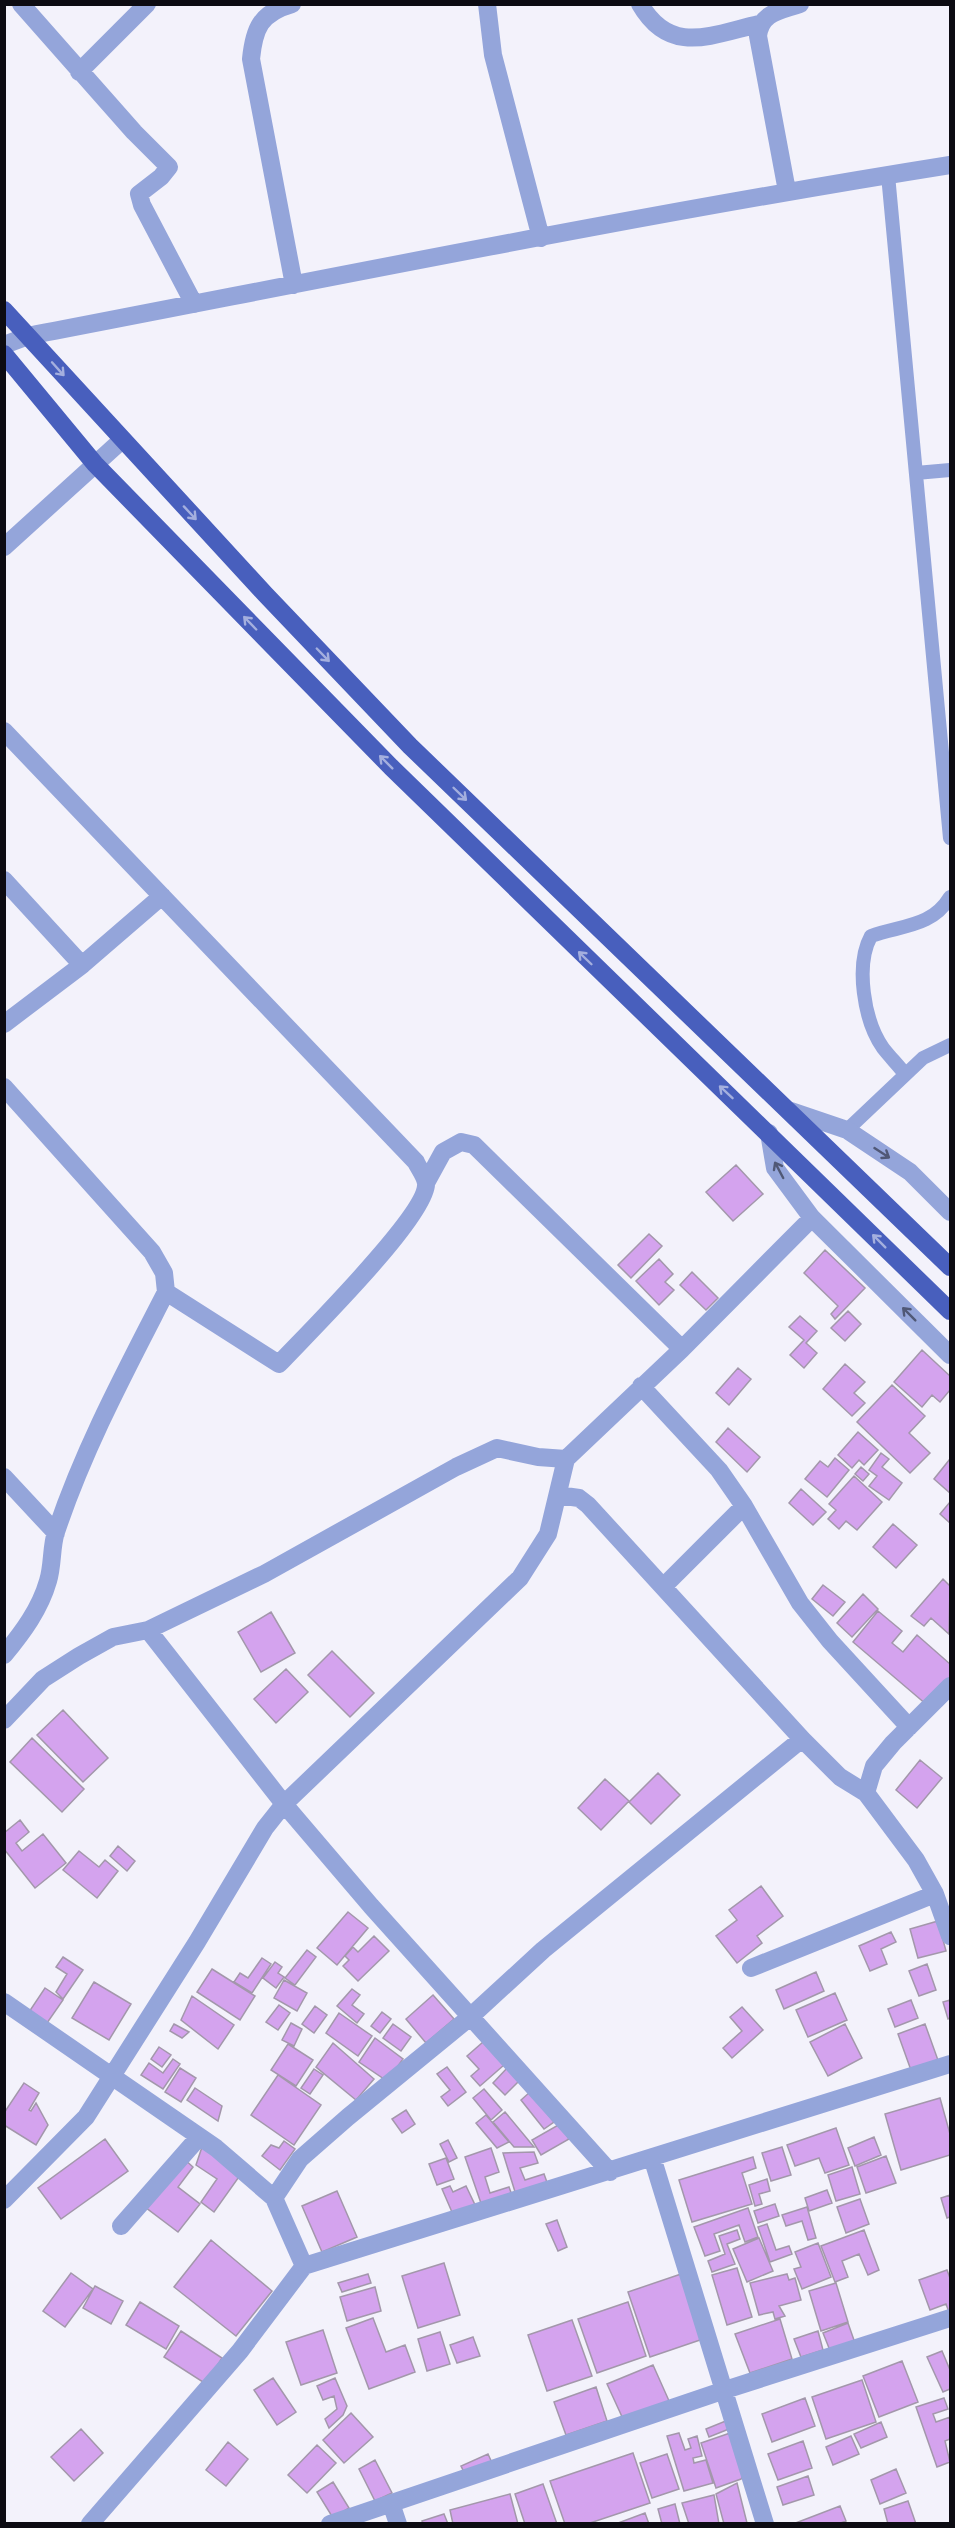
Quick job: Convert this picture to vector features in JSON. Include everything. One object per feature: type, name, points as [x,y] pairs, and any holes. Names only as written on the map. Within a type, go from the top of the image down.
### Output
[{"type":"main road","points":[[4,310],[122,440],[410,746],[826,1144],[951,1267]]},
{"type":"main road","points":[[4,354],[95,464],[399,775],[578,952],[769,1132],[951,1311]]},
{"type":"street","points":[[21,4],[80,72],[169,167],[161,177],[140,194],[142,205],[194,304]]},
{"type":"street","points":[[80,72],[147,4]]},
{"type":"street","points":[[292,4],[262,14],[253,38],[251,59],[294,285]]},
{"type":"street","points":[[487,4],[493,55],[541,238]]},
{"type":"street","points":[[640,4],[649,21],[672,37],[713,35],[759,24],[767,15],[800,4]]},
{"type":"street","points":[[759,24],[758,36],[787,191]]},
{"type":"street","points":[[4,345],[28,336],[787,191],[951,165]]},
{"type":"street","points":[[4,547],[122,440]]},
{"type":"street","points":[[4,731],[416,1162],[426,1183]]},
{"type":"street","points":[[4,880],[82,965]]},
{"type":"street","points":[[4,1024],[82,965],[162,896]]},
{"type":"street","points":[[4,1087],[152,1252],[164,1273],[166,1292],[99,1423],[56,1533],[49,1580],[38,1607],[23,1633],[4,1655]]},
{"type":"street","points":[[791,1111],[847,1130],[910,1172],[951,1212]]},
{"type":"street","points":[[769,1132],[775,1168],[812,1218],[951,1355]]},
{"type":"street","points":[[166,1292],[279,1364],[403,1229],[421,1203],[426,1183],[443,1152],[461,1142],[474,1145],[682,1349]]},
{"type":"street","points":[[4,2199],[86,2117],[110,2075],[197,1942],[265,1828],[284,1804],[520,1578],[548,1534],[566,1459],[682,1349],[812,1218]]},
{"type":"street","points":[[641,1386],[693,1440],[744,1506],[800,1603],[830,1641],[909,1727]]},
{"type":"street","points":[[4,1720],[43,1679],[78,1656],[113,1637],[148,1630],[264,1574],[456,1467],[497,1448],[538,1457],[566,1459]]},
{"type":"street","points":[[4,1477],[56,1533]]},
{"type":"street","points":[[558,1495],[579,1498],[588,1505],[802,1739],[840,1777],[866,1793],[916,1860],[935,1894],[951,1936]]},
{"type":"street","points":[[664,1586],[744,1506]]},
{"type":"street","points":[[148,1630],[284,1804],[469,2018],[610,2172]]},
{"type":"street","points":[[866,1793],[874,1766],[909,1727],[951,1686]]},
{"type":"street","points":[[274,2198],[300,2159],[469,2018],[543,1950],[802,1739]]},
{"type":"street","points":[[752,1968],[935,1894]]},
{"type":"street","points":[[4,2002],[216,2148],[274,2198],[304,2266]]},
{"type":"street","points":[[90,2523],[240,2351],[304,2266],[951,2064]]},
{"type":"street","points":[[121,2226],[199,2137]]},
{"type":"street","points":[[652,2157],[765,2523]]},
{"type":"street","points":[[330,2523],[725,2390],[951,2318]]},
{"type":"street","points":[[392,2503],[399,2523]]},
{"type":"lane","points":[[888,175],[951,838]]},
{"type":"lane","points":[[916,473],[951,470]]},
{"type":"lane","points":[[905,1074],[882,1047],[870,1017],[861,966],[864,949],[871,936],[924,921],[941,912],[951,897]]},
{"type":"lane","points":[[847,1130],[923,1058],[951,1045]]},
{"type":"building","points":[[736,1165],[763,1194],[733,1221],[706,1192]]},
{"type":"building","points":[[649,1234],[662,1246],[631,1278],[618,1265]]},
{"type":"building","points":[[825,1250],[865,1288],[835,1319],[831,1314],[838,1306],[804,1273]]},
{"type":"building","points":[[659,1259],[673,1274],[665,1282],[674,1290],[659,1305],[636,1281]]},
{"type":"building","points":[[692,1272],[718,1298],[706,1310],[680,1285]]},
{"type":"building","points":[[848,1311],[861,1324],[845,1341],[831,1328]]},
{"type":"building","points":[[800,1316],[817,1331],[806,1343],[817,1353],[804,1368],[790,1355],[804,1340],[789,1327]]},
{"type":"building","points":[[922,1350],[950,1376],[950,1390],[940,1402],[932,1395],[922,1407],[894,1382]]},
{"type":"building","points":[[845,1364],[865,1382],[854,1393],[865,1403],[852,1416],[823,1389]]},
{"type":"building","points":[[738,1368],[751,1379],[729,1405],[716,1393]]},
{"type":"building","points":[[892,1385],[925,1416],[909,1433],[930,1453],[910,1473],[857,1422]]},
{"type":"building","points":[[728,1428],[760,1457],[747,1472],[716,1442]]},
{"type":"building","points":[[858,1432],[878,1450],[864,1465],[859,1460],[852,1468],[838,1455]]},
{"type":"building","points":[[881,1453],[889,1459],[882,1467],[902,1483],[889,1500],[869,1486],[877,1476],[869,1470]]},
{"type":"building","points":[[835,1458],[849,1470],[827,1497],[805,1479],[820,1461],[828,1467]]},
{"type":"building","points":[[950,1459],[950,1493],[934,1479]]},
{"type":"building","points":[[861,1467],[869,1474],[863,1481],[855,1474]]},
{"type":"building","points":[[854,1476],[882,1502],[857,1530],[846,1521],[839,1529],[828,1519],[836,1510],[829,1504]]},
{"type":"building","points":[[801,1489],[826,1512],[813,1525],[789,1503]]},
{"type":"building","points":[[950,1502],[950,1523],[940,1514]]},
{"type":"building","points":[[893,1524],[917,1545],[896,1568],[873,1547]]},
{"type":"building","points":[[943,1579],[950,1586],[949,1634],[931,1618],[924,1626],[911,1616]]},
{"type":"building","points":[[823,1585],[845,1602],[833,1616],[812,1599]]},
{"type":"building","points":[[863,1594],[878,1609],[852,1637],[837,1623]]},
{"type":"building","points":[[878,1611],[902,1631],[892,1643],[903,1652],[917,1635],[950,1664],[950,1677],[927,1705],[853,1642]]},
{"type":"building","points":[[271,1612],[295,1653],[261,1672],[238,1632]]},
{"type":"building","points":[[332,1651],[374,1693],[350,1717],[308,1675]]},
{"type":"building","points":[[286,1669],[308,1692],[276,1723],[254,1699]]},
{"type":"building","points":[[63,1710],[108,1758],[83,1782],[37,1735]]},
{"type":"building","points":[[32,1738],[84,1789],[62,1812],[10,1762]]},
{"type":"building","points":[[920,1760],[942,1778],[917,1808],[896,1790]]},
{"type":"building","points":[[658,1773],[680,1795],[651,1824],[629,1802]]},
{"type":"building","points":[[605,1779],[629,1801],[601,1830],[578,1808]]},
{"type":"building","points":[[20,1820],[29,1832],[16,1843],[22,1851],[43,1834],[66,1863],[35,1888],[4,1849],[4,1833]]},
{"type":"building","points":[[118,1846],[135,1861],[127,1871],[110,1856]]},
{"type":"building","points":[[79,1851],[99,1867],[105,1860],[118,1871],[97,1898],[63,1870]]},
{"type":"building","points":[[761,1886],[783,1916],[757,1936],[762,1943],[737,1963],[716,1936],[737,1920],[729,1910]]},
{"type":"building","points":[[348,1912],[368,1928],[337,1965],[317,1948]]},
{"type":"building","points":[[938,1921],[946,1951],[918,1958],[910,1929]]},
{"type":"building","points":[[891,1932],[896,1942],[881,1949],[887,1964],[870,1971],[859,1946]]},
{"type":"building","points":[[374,1936],[389,1951],[358,1981],[343,1966],[349,1960],[345,1956],[353,1947],[358,1952]]},
{"type":"building","points":[[307,1950],[316,1957],[295,1985],[285,1978]]},
{"type":"building","points":[[63,1957],[83,1970],[63,1999],[56,1992],[67,1974],[56,1967]]},
{"type":"building","points":[[262,1958],[271,1964],[252,1993],[234,1982],[240,1973],[248,1978]]},
{"type":"building","points":[[275,1962],[282,1967],[278,1973],[284,1977],[276,1988],[263,1978]]},
{"type":"building","points":[[927,1964],[936,1990],[919,1996],[909,1971]]},
{"type":"building","points":[[212,1969],[255,1996],[240,2020],[197,1992]]},
{"type":"building","points":[[816,1972],[824,1991],[784,2009],[776,1990]]},
{"type":"building","points":[[284,1980],[307,1993],[297,2011],[274,1998]]},
{"type":"building","points":[[94,1982],[131,2004],[109,2040],[72,2018]]},
{"type":"building","points":[[45,1988],[63,2000],[47,2023],[29,2012]]},
{"type":"building","points":[[352,1989],[360,1995],[352,2005],[364,2014],[357,2023],[337,2006]]},
{"type":"building","points":[[835,1993],[847,2020],[808,2037],[796,2010]]},
{"type":"building","points":[[433,1995],[454,2019],[426,2043],[406,2019]]},
{"type":"building","points":[[192,1996],[234,2025],[218,2049],[181,2020]]},
{"type":"building","points":[[911,2000],[918,2018],[895,2027],[888,2009]]},
{"type":"building","points":[[950,2000],[950,2018],[948,2019],[943,2002]]},
{"type":"building","points":[[279,2005],[290,2013],[278,2030],[266,2022]]},
{"type":"building","points":[[315,2006],[327,2015],[314,2033],[302,2024]]},
{"type":"building","points":[[742,2007],[763,2030],[732,2058],[723,2048],[742,2031],[730,2017]]},
{"type":"building","points":[[382,2012],[391,2019],[380,2033],[371,2026]]},
{"type":"building","points":[[339,2013],[372,2036],[358,2056],[326,2033]]},
{"type":"building","points":[[291,2023],[302,2029],[294,2046],[282,2040]]},
{"type":"building","points":[[174,2024],[189,2032],[182,2038],[170,2031]]},
{"type":"building","points":[[393,2024],[411,2037],[401,2051],[383,2038]]},
{"type":"building","points":[[845,2024],[862,2058],[828,2076],[810,2042]]},
{"type":"building","points":[[925,2024],[939,2063],[912,2073],[898,2034]]},
{"type":"building","points":[[375,2038],[403,2059],[387,2081],[359,2062]]},
{"type":"building","points":[[483,2042],[504,2065],[480,2086],[471,2076],[479,2069],[467,2056]]},
{"type":"building","points":[[333,2043],[374,2079],[356,2100],[316,2067]]},
{"type":"building","points":[[288,2044],[313,2060],[296,2086],[271,2070]]},
{"type":"building","points":[[159,2047],[171,2055],[162,2067],[151,2059]]},
{"type":"building","points":[[173,2059],[180,2064],[163,2089],[141,2075],[149,2063],[163,2073]]},
{"type":"building","points":[[509,2066],[522,2078],[505,2095],[493,2083]]},
{"type":"building","points":[[447,2067],[466,2092],[448,2106],[441,2097],[450,2090],[437,2074]]},
{"type":"building","points":[[180,2068],[196,2078],[181,2102],[165,2092]]},
{"type":"building","points":[[314,2069],[323,2075],[310,2094],[301,2088]]},
{"type":"building","points":[[278,2075],[321,2105],[294,2145],[251,2115]]},
{"type":"building","points":[[24,2083],[39,2093],[29,2110],[31,2111],[36,2103],[48,2125],[36,2145],[4,2125],[4,2113]]},
{"type":"building","points":[[195,2088],[222,2106],[218,2121],[187,2100]]},
{"type":"building","points":[[484,2089],[502,2110],[491,2120],[473,2098]]},
{"type":"building","points":[[530,2092],[554,2122],[544,2129],[521,2100]]},
{"type":"building","points":[[940,2098],[950,2134],[950,2155],[901,2170],[885,2114]]},
{"type":"building","points":[[406,2110],[415,2124],[402,2133],[392,2119]]},
{"type":"building","points":[[505,2112],[534,2147],[514,2147],[493,2122]]},
{"type":"building","points":[[486,2115],[509,2142],[497,2148],[476,2123]]},
{"type":"building","points":[[560,2124],[569,2139],[541,2155],[532,2140]]},
{"type":"building","points":[[836,2128],[849,2165],[825,2173],[819,2158],[795,2166],[787,2145]]},
{"type":"building","points":[[874,2137],[881,2155],[855,2166],[848,2148]]},
{"type":"building","points":[[105,2139],[128,2171],[61,2219],[38,2188]]},
{"type":"building","points":[[448,2140],[457,2158],[449,2162],[440,2144]]},
{"type":"building","points":[[284,2141],[295,2149],[280,2170],[262,2156],[271,2145],[279,2148]]},
{"type":"building","points":[[202,2147],[241,2174],[214,2212],[201,2202],[217,2179],[196,2165]]},
{"type":"building","points":[[782,2147],[791,2175],[771,2181],[762,2153]]},
{"type":"building","points":[[491,2148],[499,2172],[485,2177],[490,2193],[509,2187],[513,2198],[483,2209],[465,2157]]},
{"type":"building","points":[[534,2152],[538,2163],[520,2168],[525,2180],[544,2174],[548,2185],[516,2195],[503,2153]]},
{"type":"building","points":[[886,2156],[896,2183],[866,2193],[857,2167]]},
{"type":"building","points":[[753,2157],[756,2168],[742,2173],[752,2204],[692,2222],[679,2180]]},
{"type":"building","points":[[183,2158],[193,2167],[178,2187],[200,2204],[178,2232],[145,2207]]},
{"type":"building","points":[[446,2158],[454,2179],[437,2185],[429,2164]]},
{"type":"building","points":[[852,2167],[860,2194],[836,2201],[828,2175]]},
{"type":"building","points":[[767,2179],[770,2191],[759,2194],[762,2204],[755,2206],[749,2185]]},
{"type":"building","points":[[450,2186],[453,2192],[466,2186],[477,2209],[455,2219],[442,2189]]},
{"type":"building","points":[[827,2190],[832,2203],[809,2211],[805,2198]]},
{"type":"building","points":[[337,2191],[357,2237],[322,2252],[302,2206]]},
{"type":"building","points":[[950,2195],[950,2217],[947,2218],[941,2198]]},
{"type":"building","points":[[860,2199],[869,2224],[846,2233],[837,2207]]},
{"type":"building","points":[[775,2204],[779,2216],[758,2223],[754,2211]]},
{"type":"building","points":[[807,2207],[816,2238],[808,2240],[802,2221],[786,2226],[782,2215]]},
{"type":"building","points":[[748,2208],[758,2237],[745,2242],[739,2225],[714,2234],[720,2251],[705,2256],[694,2227]]},
{"type":"building","points":[[557,2220],[567,2247],[558,2251],[546,2224]]},
{"type":"building","points":[[767,2224],[776,2250],[789,2246],[792,2254],[770,2262],[758,2227]]},
{"type":"building","points":[[737,2230],[740,2239],[727,2244],[735,2264],[712,2272],[708,2261],[725,2254],[719,2236]]},
{"type":"building","points":[[864,2230],[879,2270],[868,2275],[859,2254],[842,2261],[848,2277],[835,2282],[821,2246]]},
{"type":"building","points":[[759,2238],[773,2271],[747,2282],[733,2249]]},
{"type":"building","points":[[211,2240],[272,2291],[236,2336],[174,2287]]},
{"type":"building","points":[[818,2243],[831,2277],[802,2289],[794,2269],[801,2267],[795,2252]]},
{"type":"building","points":[[444,2263],[460,2315],[418,2328],[402,2276]]},
{"type":"building","points":[[737,2268],[752,2317],[727,2325],[712,2275]]},
{"type":"building","points":[[947,2270],[950,2278],[950,2315],[946,2304],[930,2310],[919,2280]]},
{"type":"building","points":[[71,2273],[93,2289],[65,2327],[43,2311]]},
{"type":"building","points":[[368,2274],[371,2283],[342,2292],[338,2283]]},
{"type":"building","points":[[681,2274],[703,2339],[650,2357],[628,2292]]},
{"type":"building","points":[[787,2274],[789,2280],[795,2278],[801,2300],[779,2306],[785,2316],[775,2319],[773,2312],[759,2315],[750,2283]]},
{"type":"building","points":[[836,2283],[848,2322],[821,2331],[809,2291]]},
{"type":"building","points":[[95,2286],[123,2301],[111,2324],[83,2308]]},
{"type":"building","points":[[375,2287],[381,2311],[347,2321],[340,2297]]},
{"type":"building","points":[[140,2302],[179,2326],[166,2349],[126,2325]]},
{"type":"building","points":[[628,2302],[646,2356],[597,2373],[578,2319]]},
{"type":"building","points":[[373,2318],[386,2352],[405,2345],[415,2372],[369,2389],[346,2328]]},
{"type":"building","points":[[780,2319],[792,2359],[750,2373],[735,2334]]},
{"type":"building","points":[[572,2320],[592,2376],[547,2391],[528,2335]]},
{"type":"building","points":[[848,2323],[855,2343],[831,2353],[823,2333]]},
{"type":"building","points":[[323,2330],[337,2373],[301,2385],[286,2342]]},
{"type":"building","points":[[181,2331],[222,2358],[206,2384],[164,2357]]},
{"type":"building","points":[[818,2331],[823,2350],[801,2357],[794,2339]]},
{"type":"building","points":[[440,2332],[450,2364],[427,2371],[418,2339]]},
{"type":"building","points":[[473,2337],[480,2356],[457,2363],[450,2345]]},
{"type":"building","points":[[942,2351],[950,2370],[950,2389],[943,2392],[927,2357]]},
{"type":"building","points":[[902,2361],[918,2402],[879,2417],[863,2376]]},
{"type":"building","points":[[653,2365],[670,2403],[624,2421],[607,2384]]},
{"type":"building","points":[[273,2378],[296,2412],[277,2425],[254,2390]]},
{"type":"building","points":[[335,2378],[347,2406],[343,2415],[329,2428],[325,2419],[337,2409],[334,2396],[323,2400],[317,2386]]},
{"type":"building","points":[[862,2380],[876,2422],[826,2439],[812,2397]]},
{"type":"building","points":[[596,2387],[607,2421],[566,2435],[554,2402]]},
{"type":"building","points":[[805,2398],[815,2426],[772,2442],[762,2414]]},
{"type":"building","points":[[944,2398],[948,2409],[933,2414],[936,2422],[950,2417],[950,2439],[945,2441],[950,2462],[937,2467],[916,2407]]},
{"type":"building","points":[[351,2413],[373,2437],[344,2463],[323,2440]]},
{"type":"building","points":[[728,2420],[729,2429],[709,2437],[706,2429]]},
{"type":"building","points":[[881,2422],[887,2437],[861,2448],[854,2434]]},
{"type":"building","points":[[81,2429],[103,2453],[74,2481],[51,2457]]},
{"type":"building","points":[[733,2432],[747,2472],[741,2479],[716,2488],[701,2443]]},
{"type":"building","points":[[679,2433],[685,2450],[691,2448],[688,2439],[697,2436],[702,2456],[693,2458],[694,2463],[706,2460],[713,2483],[684,2491],[667,2436]]},
{"type":"building","points":[[851,2436],[859,2454],[833,2465],[826,2447]]},
{"type":"building","points":[[803,2441],[812,2468],[778,2480],[768,2454]]},
{"type":"building","points":[[228,2442],[248,2459],[226,2486],[206,2470]]},
{"type":"building","points":[[317,2445],[336,2463],[307,2493],[288,2475]]},
{"type":"building","points":[[633,2453],[650,2503],[587,2524],[565,2524],[550,2481]]},
{"type":"building","points":[[488,2454],[493,2465],[466,2476],[461,2466]]},
{"type":"building","points":[[667,2454],[679,2489],[652,2498],[640,2463]]},
{"type":"building","points":[[375,2460],[392,2493],[375,2501],[359,2469]]},
{"type":"building","points":[[896,2469],[906,2493],[880,2504],[871,2480]]},
{"type":"building","points":[[808,2476],[814,2495],[783,2505],[777,2487]]},
{"type":"building","points":[[333,2482],[349,2508],[333,2518],[317,2492]]},
{"type":"building","points":[[737,2483],[747,2523],[724,2524],[716,2494]]},
{"type":"building","points":[[543,2484],[557,2524],[525,2524],[515,2494]]},
{"type":"building","points":[[510,2494],[518,2524],[453,2524],[450,2510]]},
{"type":"building","points":[[714,2495],[719,2524],[689,2524],[682,2503]]},
{"type":"building","points":[[908,2501],[916,2524],[888,2524],[884,2509]]},
{"type":"building","points":[[675,2504],[680,2524],[662,2524],[658,2509]]},
{"type":"building","points":[[840,2506],[846,2521],[838,2524],[793,2524]]},
{"type":"building","points":[[645,2513],[649,2524],[618,2524],[618,2523]]},
{"type":"building","points":[[444,2514],[448,2524],[423,2524],[422,2521]]}]
